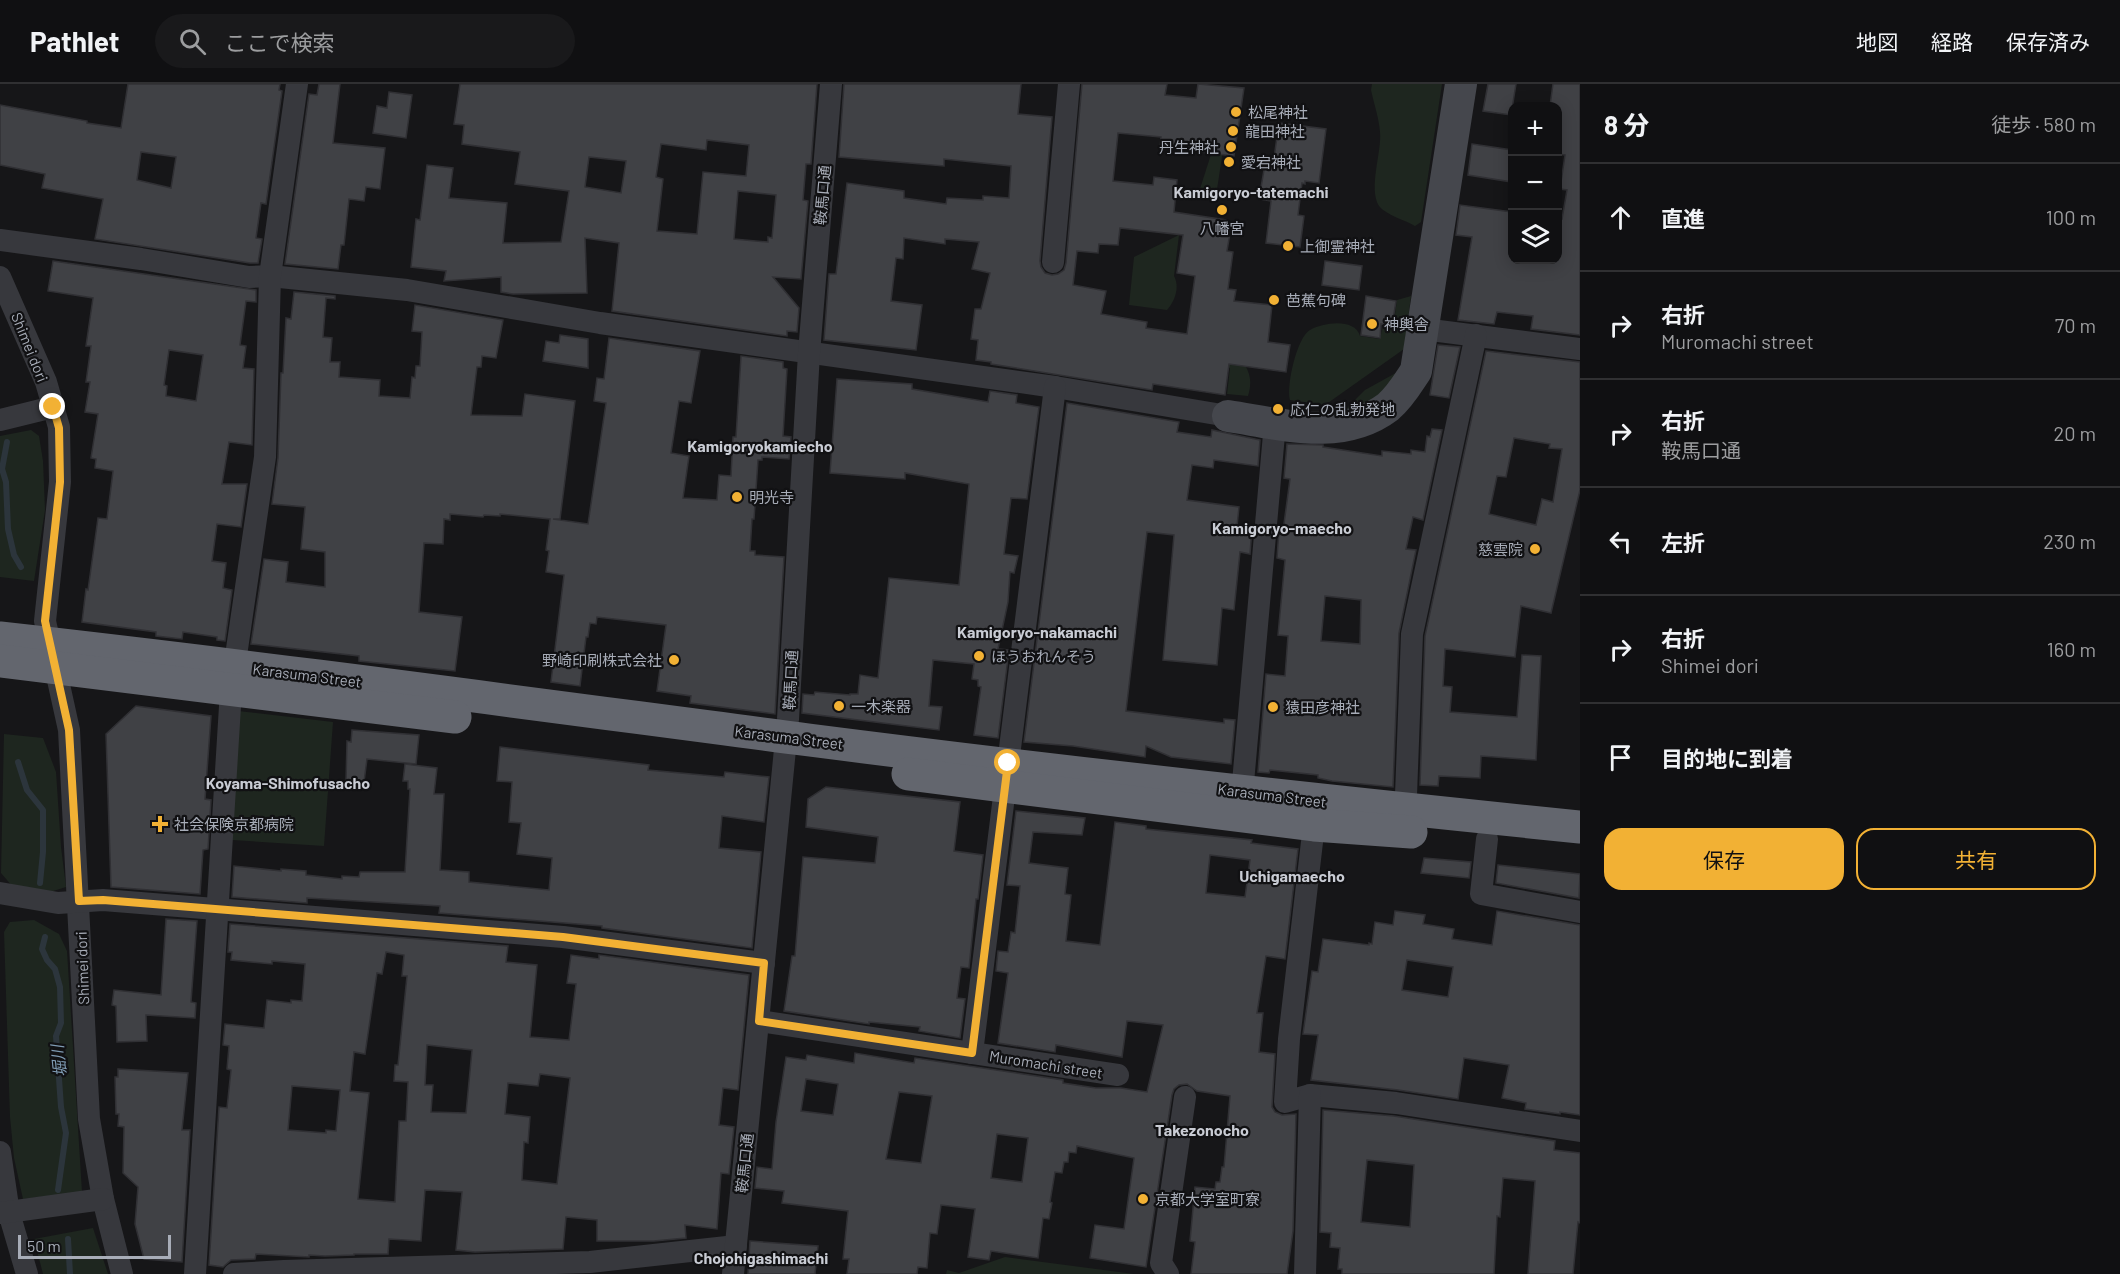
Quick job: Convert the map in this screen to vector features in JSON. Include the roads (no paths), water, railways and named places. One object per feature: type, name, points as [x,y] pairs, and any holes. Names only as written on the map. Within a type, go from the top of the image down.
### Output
[{"type":"highway","name":"Karasuma Street","points":[[0,638],[52,656],[1007,775],[1405,820],[1580,827]]},
{"type":"highway","name":"Karasuma Street","points":[[0,662],[52,656]]},
{"type":"highway","name":"Karasuma Street","points":[[1242,803],[1314,825],[1405,820],[1487,839],[1580,849]]},
{"type":"street","points":[[195,1274],[233,678],[265,457],[270,276],[297,84]]},
{"type":"street","name":"鞍馬口通","points":[[733,1274],[785,747],[809,353],[831,84]]},
{"type":"street","points":[[1053,262],[1069,84]]},
{"type":"street","points":[[0,240],[141,259],[249,278],[270,276],[407,290],[600,322],[1055,387],[1322,429],[1346,426],[1370,418],[1390,406],[1416,371],[1461,84]]},
{"type":"street","name":"Shimei dori","points":[[0,277],[46,382],[59,428],[60,482],[45,621],[69,730],[89,1119],[103,1199],[122,1274]]},
{"type":"street","points":[[1423,329],[1580,349]]},
{"type":"street","points":[[1405,820],[1412,634],[1476,336]]},
{"type":"street","points":[[972,1053],[1055,387]]},
{"type":"street","points":[[0,420],[53,407]]},
{"type":"street","points":[[1242,803],[1275,423]]},
{"type":"street","points":[[1314,825],[1289,1040],[1285,1102],[1310,1095],[1396,1103],[1580,1131]]},
{"type":"street","points":[[1487,839],[1481,894],[1580,912]]},
{"type":"street","points":[[0,893],[58,903],[103,900],[563,937],[764,963]]},
{"type":"street","name":"Muromachi street","points":[[759,1021],[1119,1075]]},
{"type":"street","points":[[1305,1274],[1310,1095]]},
{"type":"street","points":[[1168,1274],[1161,1263],[1185,1097]]},
{"type":"street","points":[[0,1152],[5,1213],[27,1274]]},
{"type":"street","points":[[5,1213],[103,1199]]},
{"type":"street","points":[[234,1274],[590,1262],[736,1246]]},
{"type":"waterway","points":[[7,442],[2,469],[6,482],[8,529],[14,555],[21,567]]},
{"type":"waterway","points":[[18,762],[27,790],[43,810],[40,883]]},
{"type":"waterway","name":"堀川","points":[[45,937],[42,949],[47,960],[55,969],[60,987],[61,1023],[56,1036],[61,1107],[66,1133],[58,1190]]},
{"type":"waterway","name":"堀川","points":[[68,1239],[70,1274]]},
{"type":"place","name":"松尾神社","points":[[1236,112]]},
{"type":"place","name":"龍田神社","points":[[1233,131]]},
{"type":"place","name":"丹生神社","points":[[1231,147]]},
{"type":"place","name":"愛宕神社","points":[[1229,162]]},
{"type":"place","name":"八幡宮","points":[[1222,210]]},
{"type":"place","name":"上御霊神社","points":[[1288,246]]},
{"type":"place","name":"芭蕉句碑","points":[[1274,300]]},
{"type":"place","name":"神輿舎","points":[[1372,324]]},
{"type":"place","name":"応仁の乱勃発地","points":[[1278,409]]},
{"type":"place","name":"明光寺","points":[[737,497]]},
{"type":"place","name":"慈雲院","points":[[1535,549]]},
{"type":"place","name":"ほうおれんそう","points":[[979,656]]},
{"type":"place","name":"野崎印刷株式会社","points":[[674,660]]},
{"type":"place","name":"一木楽器","points":[[839,706]]},
{"type":"place","name":"猿田彦神社","points":[[1273,707]]},
{"type":"place","name":"社会保険京都病院","points":[[160,824]]},
{"type":"place","name":"京都大学室町寮","points":[[1143,1199]]},
{"type":"district","name":"Kamigoryo-tatemachi","points":[[1251,191]]},
{"type":"district","name":"Kamigoryokamiecho","points":[[760,445]]},
{"type":"district","name":"Kamigoryo-maecho","points":[[1282,527]]},
{"type":"district","name":"Kamigoryo-nakamachi","points":[[1037,631]]},
{"type":"district","name":"Koyama-Shimofusacho","points":[[288,782]]},
{"type":"district","name":"Uchigamaecho","points":[[1292,875]]},
{"type":"district","name":"Takezonocho","points":[[1202,1129]]},
{"type":"district","name":"Chojohigashimachi","points":[[761,1257]]}]
